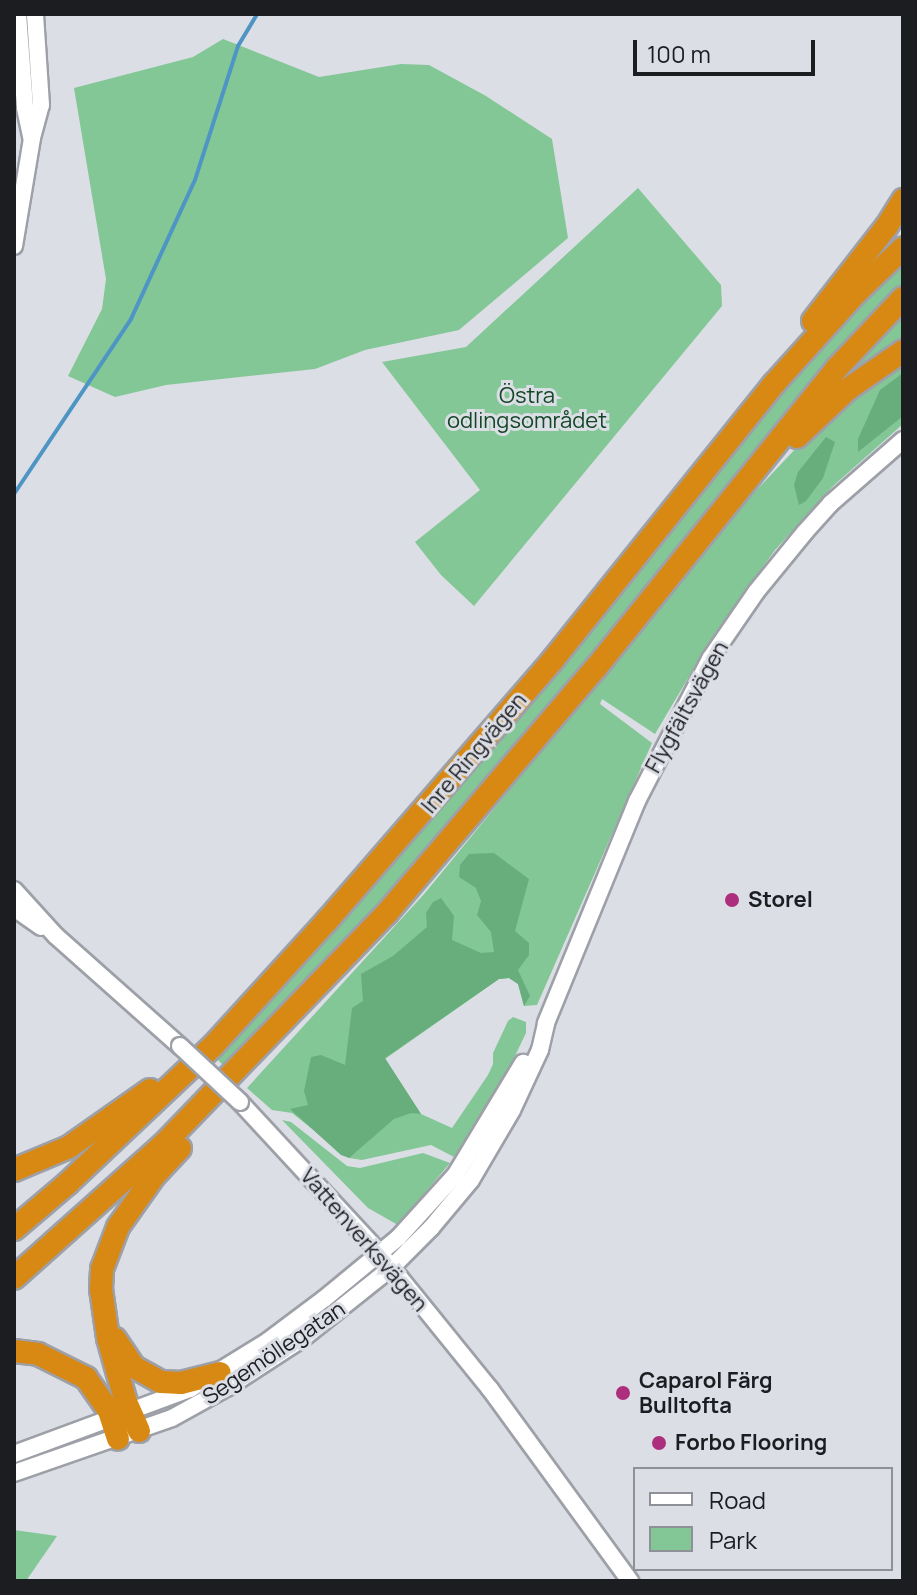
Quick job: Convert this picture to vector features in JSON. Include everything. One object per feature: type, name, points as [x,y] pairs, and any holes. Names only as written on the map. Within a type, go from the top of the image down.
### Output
[{"type":"highway","points":[[695,478],[751,399],[887,226],[903,200]]},
{"type":"highway","name":"Inre Ringvägen","points":[[14,1229],[148,1110],[268,986],[426,810],[542,673],[695,478],[819,332],[903,248]]},
{"type":"highway","name":"Inre Ringvägen","points":[[14,1278],[163,1145],[387,913],[595,669],[837,368],[903,298]]},
{"type":"highway","points":[[695,545],[817,416],[848,389],[903,351]]},
{"type":"highway","points":[[125,1426],[103,1312],[101,1289],[108,1247],[138,1198],[326,991],[387,913]]},
{"type":"highway","points":[[14,1170],[41,1161],[96,1131],[163,1080],[268,986]]},
{"type":"highway","points":[[103,1312],[121,1352],[147,1377],[161,1382],[181,1383],[220,1373]]},
{"type":"highway","points":[[14,1351],[38,1354],[73,1369],[125,1426]]},
{"type":"street","points":[[18,14],[25,108],[32,138]]},
{"type":"street","points":[[14,246],[32,138],[41,105],[35,14]]},
{"type":"street","name":"Flygfältsvägen","points":[[379,1252],[398,1238],[456,1174],[546,1023],[637,801],[710,659],[756,592],[805,532],[830,504],[903,440]]},
{"type":"street","name":"Vattenverksvägen","points":[[14,890],[56,936],[240,1102],[379,1252],[490,1389],[630,1581]]},
{"type":"street","name":"Vattenverksvägen","points":[[14,908],[56,936]]},
{"type":"street","name":"Flygfältsvägen","points":[[391,1268],[431,1228],[489,1152],[540,1050],[546,1023]]},
{"type":"street","name":"Segemöllegatan","points":[[14,1473],[125,1426],[220,1373],[324,1299],[379,1252]]},
{"type":"street","name":"Segemöllegatan","points":[[14,1454],[198,1405],[261,1367],[391,1268]]},
{"type":"green space","points":[[223,39],[319,77],[401,64],[429,65],[486,96],[552,139],[568,238],[459,330],[365,350],[315,369],[166,385],[115,397],[68,376],[102,309],[106,279],[74,88],[193,57]]},
{"type":"green space","name":"Östra odlingsområdet","points":[[638,188],[721,285],[722,306],[474,606],[441,575],[415,542],[480,490],[382,362],[466,347]]},
{"type":"green space","points":[[903,261],[903,287],[484,787],[314,979],[227,1069],[214,1056],[332,930],[503,736],[807,361]]},
{"type":"green space","points":[[903,314],[903,343],[835,387],[860,358]]},
{"type":"green space","points":[[903,358],[903,424],[833,486],[775,550],[713,636],[655,734],[602,699],[600,704],[652,743],[537,1005],[524,1006],[518,984],[509,978],[499,979],[385,1059],[421,1114],[452,1128],[488,1075],[493,1064],[493,1053],[508,1021],[513,1017],[526,1022],[526,1033],[503,1081],[454,1157],[431,1145],[362,1160],[349,1158],[292,1113],[272,1110],[247,1088],[425,893],[747,500],[834,408]]},
{"type":"green space","points":[[903,373],[903,416],[858,452],[858,439],[880,390]]},
{"type":"green space","points":[[826,437],[835,442],[823,478],[806,501],[799,505],[794,485],[798,472]]},
{"type":"green space","points":[[494,853],[529,879],[515,931],[529,943],[529,955],[518,970],[530,996],[524,1006],[518,984],[509,978],[499,979],[385,1058],[421,1114],[411,1113],[394,1119],[349,1158],[341,1155],[290,1109],[308,1105],[304,1091],[311,1057],[321,1055],[345,1065],[352,1008],[363,1001],[361,974],[393,956],[427,927],[426,913],[433,902],[441,898],[454,916],[452,940],[481,953],[494,952],[491,932],[477,915],[481,901],[476,888],[459,877],[460,865],[469,854]]},
{"type":"green space","points":[[282,1120],[291,1122],[347,1166],[360,1168],[423,1153],[450,1163],[398,1225],[368,1208]]},
{"type":"green space","points":[[14,1530],[57,1536],[26,1581],[14,1581]]},
{"type":"waterway","points":[[14,494],[131,319],[195,180],[238,46],[257,14]]},
{"type":"place","name":"Storel","points":[[732,900]]},
{"type":"place","name":"Caparol Färg Bulltofta","points":[[623,1393]]},
{"type":"place","name":"Forbo Flooring","points":[[659,1443]]}]
